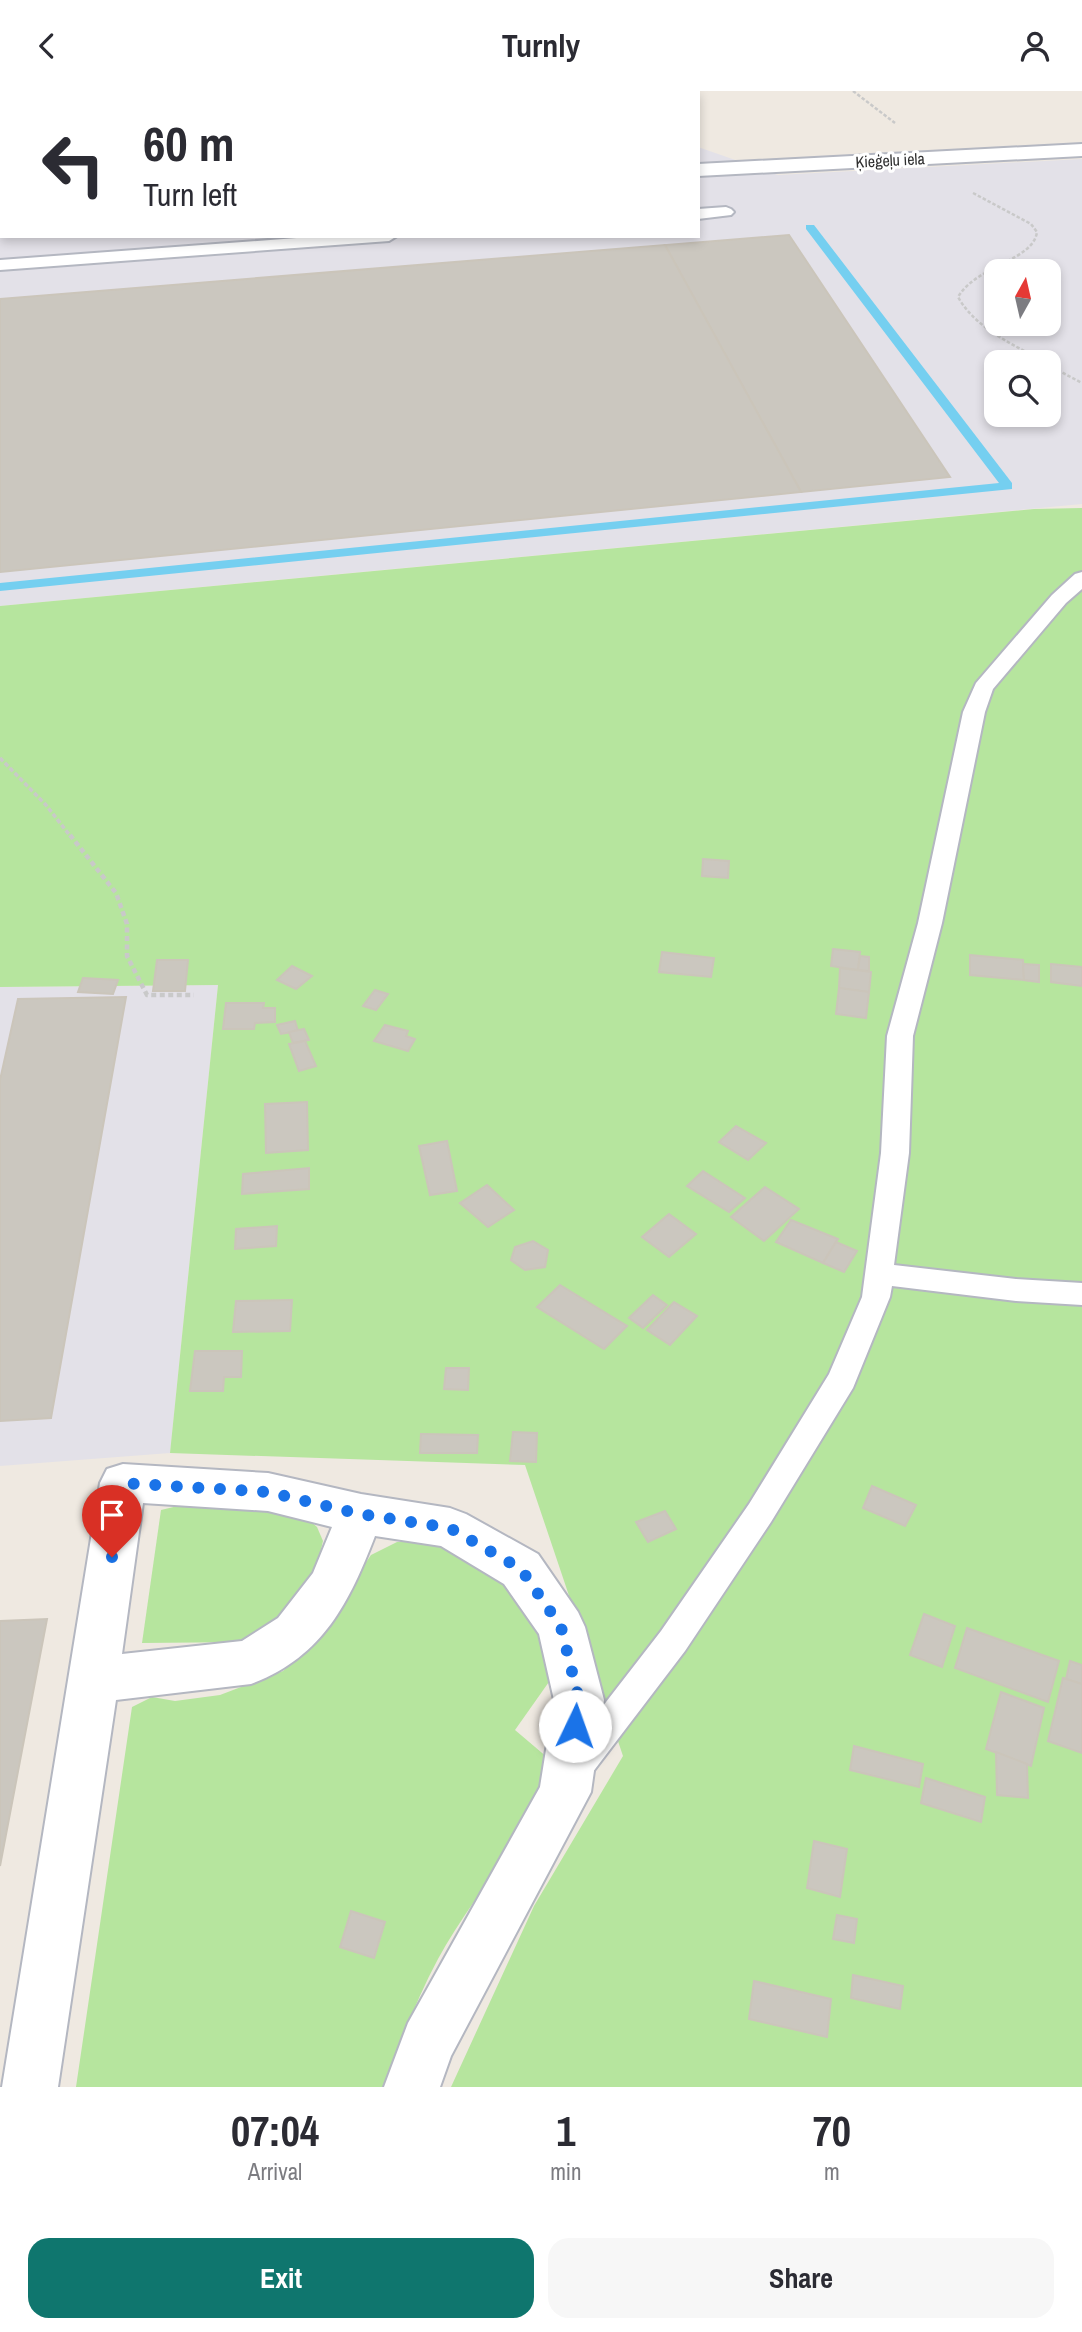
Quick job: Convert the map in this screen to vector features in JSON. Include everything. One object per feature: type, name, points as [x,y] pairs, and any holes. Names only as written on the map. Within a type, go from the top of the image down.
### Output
[{"type":"street","name":"Ķieģeļu iela","points":[[700,170],[1082,150]]},
{"type":"street","points":[[30,2087],[122,1483],[268,1492],[360,1514],[450,1528],[521,1569],[561,1627],[579,1700],[565,1791],[428,2043],[412,2087]]},
{"type":"street","points":[[94,1680],[251,1662],[295,1633],[332,1585],[360,1514]]},
{"type":"lane","points":[[700,213],[726,212]]},
{"type":"lane","points":[[0,265],[362,238]]},
{"type":"lane","points":[[567,1779],[673,1641],[842,1379],[876,1297],[895,1153],[900,1036],[930,923],[974,712],[983,687],[1059,599],[1082,577]]},
{"type":"lane","points":[[880,1273],[1016,1290],[1082,1294]]},
{"type":"path","points":[[853,91],[894,122],[923,158],[950,180],[1025,221],[1037,232],[1032,246],[971,280],[961,289],[958,297],[962,306],[975,320],[1025,350]]},
{"type":"path","points":[[1061,371],[1082,383]]},
{"type":"path","points":[[0,758],[46,805],[116,893],[127,923],[127,956],[147,995],[194,995]]},
{"type":"shaded area","points":[[700,148],[778,175],[1082,159],[1082,504],[0,606],[0,238],[700,238]]},
{"type":"shaded area","points":[[218,985],[170,1453],[0,1466],[0,987]]},
{"type":"green space","points":[[1082,508],[1082,2087],[451,2087],[534,1906],[623,1756],[525,1465],[170,1453],[218,985],[0,987],[0,606],[1034,509]]},
{"type":"green space","points":[[186,1504],[263,1508],[307,1518],[317,1527],[323,1541],[317,1566],[293,1606],[267,1636],[248,1642],[142,1643],[161,1510]]},
{"type":"green space","points":[[431,1540],[513,1581],[545,1629],[551,1679],[515,1730],[548,1758],[540,1785],[516,1837],[438,1959],[383,2087],[76,2087],[132,1707],[152,1697],[175,1701],[220,1695],[283,1671],[319,1640],[345,1593],[371,1555],[397,1542]]},
{"type":"building","points":[[789,235],[950,477],[801,492],[665,245]]},
{"type":"building","points":[[665,245],[801,492],[0,572],[0,299]]},
{"type":"building","points":[[703,859],[729,861],[728,878],[702,876]]},
{"type":"building","points":[[833,949],[860,952],[858,970],[831,966]]},
{"type":"building","points":[[662,952],[714,958],[711,977],[659,972]]},
{"type":"building","points":[[970,955],[1023,960],[1024,980],[970,975]]},
{"type":"building","points":[[860,956],[869,957],[869,971],[858,970]]},
{"type":"building","points":[[157,960],[188,960],[185,991],[153,991]]},
{"type":"building","points":[[1023,964],[1039,965],[1039,982],[1024,980]]},
{"type":"building","points":[[1051,964],[1082,967],[1082,986],[1051,982]]},
{"type":"building","points":[[292,966],[312,976],[296,989],[277,980]]},
{"type":"building","points":[[840,968],[871,972],[869,992],[839,988]]},
{"type":"building","points":[[83,978],[118,980],[113,994],[78,992]]},
{"type":"building","points":[[839,988],[869,992],[866,1018],[836,1014]]},
{"type":"building","points":[[375,990],[388,994],[376,1010],[363,1006]]},
{"type":"building","points":[[126,997],[51,1418],[0,1421],[0,1080],[18,999]]},
{"type":"building","points":[[226,1003],[264,1003],[263,1008],[275,1008],[275,1022],[255,1023],[254,1029],[223,1029]]},
{"type":"building","points":[[295,1021],[298,1031],[281,1034],[277,1025]]},
{"type":"building","points":[[385,1025],[408,1031],[406,1036],[415,1039],[408,1051],[374,1041]]},
{"type":"building","points":[[304,1029],[309,1040],[293,1043],[289,1032]]},
{"type":"building","points":[[305,1041],[316,1066],[299,1071],[289,1044]]},
{"type":"building","points":[[307,1102],[308,1150],[266,1153],[265,1104]]},
{"type":"building","points":[[736,1126],[766,1143],[748,1160],[719,1142]]},
{"type":"building","points":[[447,1141],[457,1191],[430,1195],[419,1146]]},
{"type":"building","points":[[309,1168],[309,1189],[242,1194],[243,1174]]},
{"type":"building","points":[[703,1171],[745,1198],[729,1212],[687,1186]]},
{"type":"building","points":[[487,1185],[514,1210],[488,1227],[460,1203]]},
{"type":"building","points":[[765,1187],[799,1209],[764,1241],[731,1217]]},
{"type":"building","points":[[669,1214],[696,1234],[669,1257],[642,1237]]},
{"type":"building","points":[[791,1220],[838,1239],[823,1263],[776,1242]]},
{"type":"building","points":[[277,1226],[276,1246],[235,1249],[236,1229]]},
{"type":"building","points":[[533,1241],[548,1250],[545,1267],[525,1270],[511,1260],[515,1247]]},
{"type":"building","points":[[836,1242],[857,1251],[844,1272],[823,1263]]},
{"type":"building","points":[[560,1285],[627,1326],[604,1349],[537,1307]]},
{"type":"building","points":[[653,1295],[667,1305],[643,1328],[629,1318]]},
{"type":"building","points":[[292,1300],[290,1331],[233,1332],[236,1301]]},
{"type":"building","points":[[674,1302],[697,1316],[670,1345],[647,1330]]},
{"type":"building","points":[[195,1351],[242,1351],[241,1377],[224,1377],[223,1391],[190,1391]]},
{"type":"building","points":[[446,1368],[469,1368],[468,1390],[444,1389]]},
{"type":"building","points":[[513,1432],[537,1433],[536,1462],[510,1461]]},
{"type":"building","points":[[421,1434],[478,1435],[477,1453],[420,1453]]},
{"type":"building","points":[[872,1486],[916,1505],[905,1526],[863,1508]]},
{"type":"building","points":[[665,1511],[676,1529],[648,1542],[636,1522]]},
{"type":"building","points":[[924,1614],[955,1626],[942,1667],[910,1655]]},
{"type":"building","points":[[47,1619],[0,1866],[0,1621]]},
{"type":"building","points":[[967,1628],[1059,1661],[1048,1702],[955,1668]]},
{"type":"building","points":[[1070,1661],[1082,1665],[1082,1684],[1066,1679]]},
{"type":"building","points":[[1063,1678],[1082,1684],[1082,1753],[1048,1741]]},
{"type":"building","points":[[1001,1692],[1044,1708],[1031,1766],[986,1749]]},
{"type":"building","points":[[854,1746],[923,1764],[919,1787],[850,1770]]},
{"type":"building","points":[[996,1752],[1027,1764],[1028,1798],[997,1795]]},
{"type":"building","points":[[926,1778],[985,1797],[981,1822],[921,1803]]},
{"type":"building","points":[[814,1841],[847,1849],[840,1897],[807,1888]]},
{"type":"building","points":[[351,1911],[385,1922],[374,1958],[340,1947]]},
{"type":"building","points":[[837,1915],[857,1919],[854,1943],[833,1939]]},
{"type":"building","points":[[853,1975],[903,1986],[900,2009],[851,1998]]},
{"type":"building","points":[[754,1981],[831,1999],[827,2037],[749,2019]]},
{"type":"waterway","points":[[0,587],[1008,486],[810,227]]},
{"type":"route","points":[[112,1557],[122,1483],[268,1492],[360,1514],[450,1528],[521,1569],[561,1627],[579,1700],[575,1726]]}]
